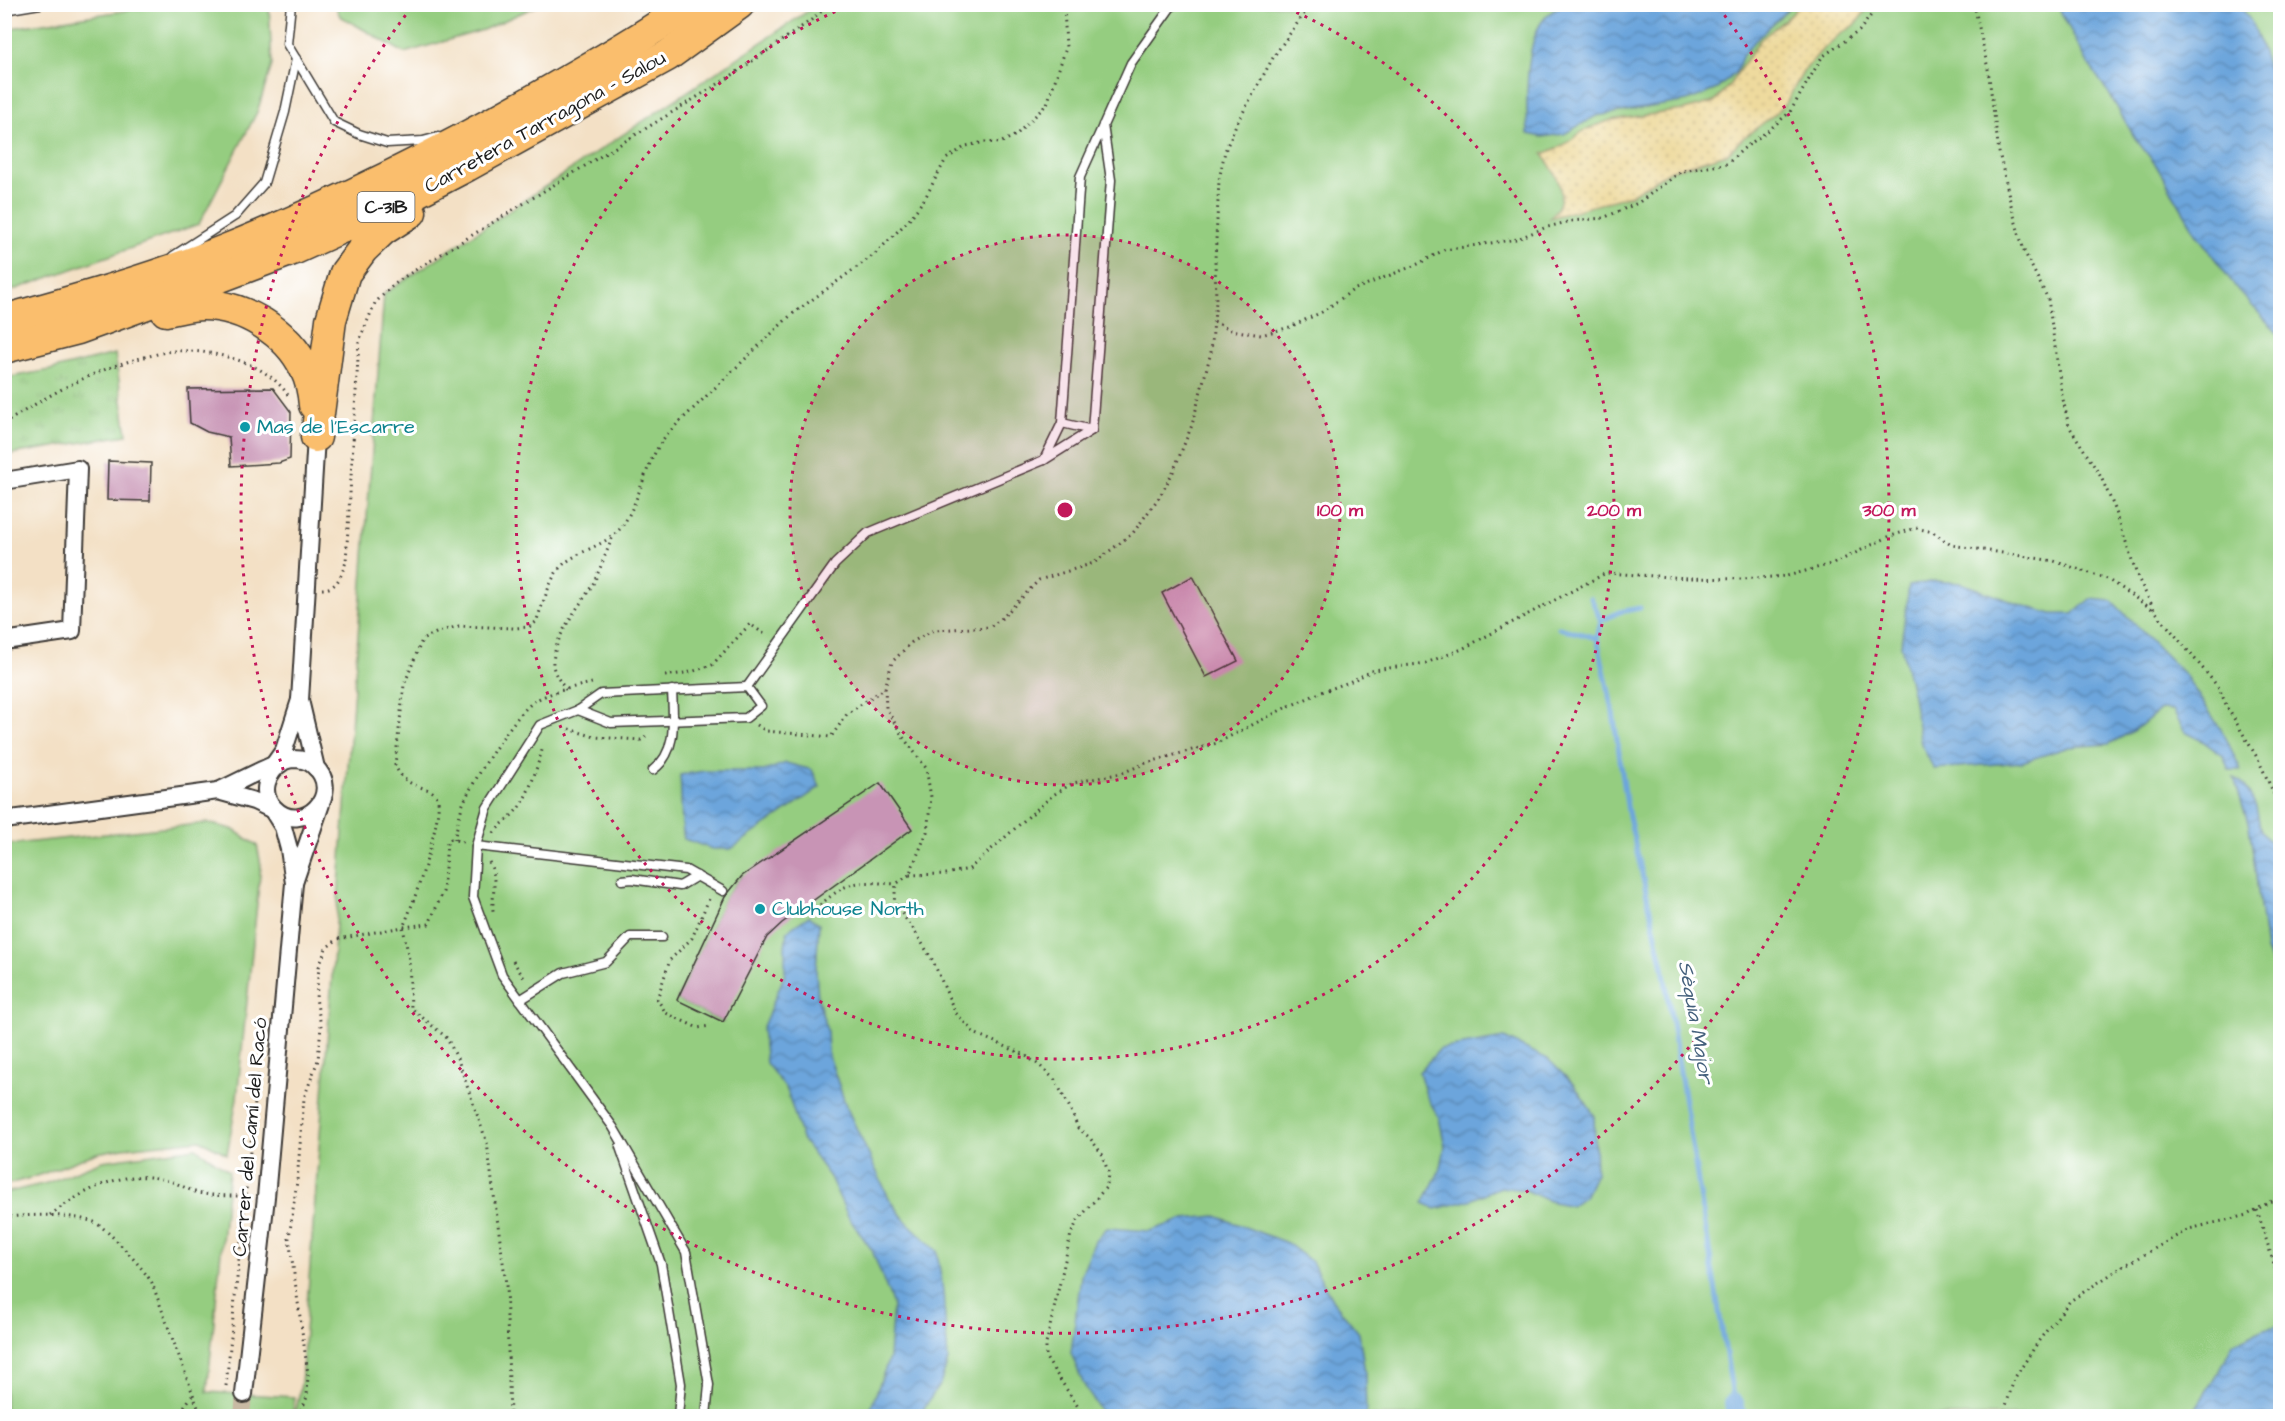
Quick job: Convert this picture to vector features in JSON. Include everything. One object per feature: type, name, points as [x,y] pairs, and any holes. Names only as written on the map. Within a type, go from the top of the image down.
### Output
[{"type":"highway","name":"Carretera Tarragona - Salou","points":[[4,320],[132,282],[216,253],[365,190],[503,117],[653,31],[690,4]]},
{"type":"highway","name":"Carretera Tarragona - Salou","points":[[4,348],[78,329],[305,244],[419,191],[668,56],[739,4]]},
{"type":"highway","points":[[316,437],[331,320],[345,273],[354,258],[383,230],[422,205],[523,150],[561,114]]},
{"type":"highway","points":[[78,329],[201,305],[236,310],[267,327],[284,340],[305,368],[312,386],[316,437]]},
{"type":"street","points":[[273,809],[266,795],[266,785],[284,750],[300,700],[316,437]]},
{"type":"street","points":[[4,482],[78,469],[72,631],[4,641]]},
{"type":"street","points":[[218,791],[254,801],[286,817],[297,818],[315,811],[321,803],[325,784],[316,768],[300,700]]},
{"type":"street","points":[[4,820],[218,791],[291,759],[300,759],[316,768]]},
{"type":"street","name":"Carrer del Camí del Racó","points":[[294,883],[321,803]]},
{"type":"street","name":"Carrer del Camí del Racó","points":[[244,1394],[266,1197],[294,883],[283,827],[273,809]]},
{"type":"lane","points":[[4,10],[40,4]]},
{"type":"lane","points":[[291,4],[287,44],[334,122],[359,134],[387,143],[423,141],[446,135]]},
{"type":"lane","points":[[1044,460],[1062,423],[1080,177],[1131,63],[1173,4]]},
{"type":"lane","points":[[166,260],[235,216],[264,183],[285,112],[296,59]]},
{"type":"lane","points":[[458,131],[503,117]]},
{"type":"lane","points":[[1092,430],[1111,180],[1103,125]]},
{"type":"lane","points":[[132,282],[158,265]]},
{"type":"lane","points":[[1062,423],[1092,430]]},
{"type":"lane","points":[[747,687],[836,564],[868,533],[1044,460],[1092,430]]},
{"type":"lane","points":[[706,1416],[709,1385],[686,1252],[613,1127],[502,975],[473,897],[476,846],[487,808],[540,725],[578,711],[601,694],[747,687]]},
{"type":"lane","points":[[578,711],[611,723],[746,718],[761,706],[747,687]]},
{"type":"lane","points":[[653,770],[662,763],[673,737],[672,690]]},
{"type":"lane","points":[[476,846],[686,870],[723,891]]},
{"type":"lane","points":[[622,880],[632,879],[680,886],[697,876]]},
{"type":"lane","points":[[520,1000],[563,973],[606,962],[630,938],[662,937]]},
{"type":"lane","points":[[613,1127],[661,1264],[681,1384],[678,1416]]},
{"type":"path","points":[[308,589],[328,589],[339,581],[346,562],[360,340],[375,303],[404,277],[728,78],[810,21],[830,4]]},
{"type":"path","points":[[510,1416],[506,1284],[487,1143],[458,1060],[447,1038],[411,1008],[409,959],[403,927],[438,817],[438,798],[432,790],[407,782],[398,774],[395,765],[404,685],[422,640],[438,632],[459,626],[530,627],[536,622],[558,570],[576,556],[603,542],[622,527],[639,492],[647,466],[663,438],[791,315],[884,246],[909,220],[925,198],[946,159],[966,146],[985,142],[1000,143],[1016,135],[1047,104],[1066,48],[1065,4]]},
{"type":"path","points":[[1214,321],[1231,330],[1261,334],[1290,327],[1322,312],[1353,290],[1418,264],[1444,250],[1517,239],[1544,228],[1571,221],[1603,218],[1638,203],[1682,171],[1727,164],[1790,112],[1822,57],[1859,31],[1872,14],[1876,4]]},
{"type":"path","points":[[1974,4],[1988,69],[1999,152],[2008,194],[2024,251],[2048,299],[2062,396],[2069,426],[2101,477],[2115,509],[2138,578],[2155,611],[2219,688],[2258,759],[2280,807]]},
{"type":"path","points":[[4,424],[53,393],[99,371],[130,360],[175,351],[211,353],[241,361],[265,372],[291,399]]},
{"type":"path","points":[[909,875],[946,874],[969,869],[1053,795],[1073,783],[1122,773],[1146,763],[1216,743],[1285,708],[1374,670],[1426,663],[1462,649],[1606,573],[1742,579],[1787,576],[1834,563],[1888,537],[1916,528],[1933,532],[1951,545],[2054,561],[2107,579],[2155,611]]},
{"type":"path","points":[[566,690],[554,672],[553,662],[559,642],[571,617],[593,583],[614,533]]},
{"type":"path","points":[[820,905],[838,889],[858,882],[896,884],[909,875],[927,832],[931,797],[926,768],[903,737],[886,708],[885,688]]},
{"type":"path","points":[[560,730],[571,729],[596,737],[642,740],[659,721]]},
{"type":"path","points":[[494,914],[492,893],[496,879],[488,859],[488,847],[493,833],[512,816],[522,800],[546,741]]},
{"type":"path","points":[[299,1416],[307,1397],[308,1374],[289,1238],[297,1181],[304,1098],[318,1060],[321,1026],[316,998],[319,967],[326,948],[338,939],[429,924],[443,892],[447,843],[452,839],[476,846]]},
{"type":"path","points":[[896,884],[894,903],[933,961],[955,1012],[974,1033],[1023,1054],[1055,1080],[1078,1128],[1090,1138],[1105,1163],[1108,1172],[1107,1186],[1078,1220],[1071,1234],[1046,1344],[1046,1358],[1084,1416]]},
{"type":"path","points":[[710,1026],[698,1028],[666,1013],[657,999],[670,960],[692,938],[709,897],[723,891]]},
{"type":"path","points":[[509,954],[534,992]]},
{"type":"path","points":[[225,1389],[258,1070]]},
{"type":"path","points":[[50,1215],[64,1205],[114,1179],[135,1176],[168,1180],[202,1194],[266,1197]]},
{"type":"path","points":[[2003,1416],[2014,1379],[2040,1339],[2070,1301],[2119,1269],[2189,1229],[2247,1215],[2280,1196]]},
{"type":"path","points":[[2257,1209],[2280,1279]]},
{"type":"path","points":[[4,1217],[50,1215],[96,1223],[145,1270],[152,1283],[201,1416]]},
{"type":"path","points":[[177,1416],[192,1395]]},
{"type":"green space","points":[[162,5],[269,5],[272,65],[257,112],[199,224],[5,293],[5,29]]},
{"type":"green space","points":[[335,5],[539,5],[483,30],[404,53],[340,16]]},
{"type":"green space","points":[[817,5],[2280,5],[2280,1416],[295,1416],[301,1384],[384,294]],"holes":[[[742,876],[723,1022],[677,1000],[726,896]]]},
{"type":"green space","points":[[115,354],[127,435],[5,455],[5,378]]},
{"type":"green space","points":[[208,823],[232,829],[257,845],[261,865],[237,1098],[227,1154],[200,1140],[123,1148],[97,1153],[37,1176],[5,1185],[5,845]]},
{"type":"green space","points":[[196,1148],[229,1171],[207,1392],[295,1397],[292,1416],[5,1416],[4,1193],[47,1183],[102,1161]]},
{"type":"sand","points":[[1798,4],[1870,5],[1855,25],[1840,34],[1820,52],[1803,72],[1786,103],[1727,154],[1669,171],[1631,195],[1550,218],[1558,207],[1561,192],[1557,178],[1543,154],[1562,146],[1585,130],[1611,120],[1684,110],[1714,102],[1728,87],[1760,40],[1793,13]]},
{"type":"water","points":[[1790,4],[1791,6],[1755,41],[1743,55],[1736,72],[1717,89],[1687,101],[1596,116],[1564,134],[1542,137],[1528,134],[1529,61],[1541,23],[1562,5]]},
{"type":"water","points":[[2057,5],[2240,5],[2254,26],[2272,79],[2280,91],[2280,336],[2237,289],[2196,233],[2156,165],[2135,138],[2088,63]]},
{"type":"water","points":[[1935,581],[1961,583],[2052,614],[2073,614],[2090,599],[2112,601],[2185,675],[2224,734],[2241,770],[2229,770],[2223,756],[2185,732],[2173,710],[2161,709],[2135,730],[2109,744],[2069,747],[2022,762],[1934,769],[1921,744],[1901,646],[1909,586]]},
{"type":"water","points":[[786,763],[812,770],[820,787],[731,849],[712,849],[684,839],[680,775],[704,771],[764,771]]},
{"type":"water","points":[[2234,778],[2244,784],[2256,807],[2261,832],[2280,854],[2280,985],[2266,950],[2249,826]]},
{"type":"water","points":[[809,916],[819,924],[816,970],[818,999],[827,1030],[828,1053],[846,1106],[889,1198],[904,1219],[937,1251],[943,1291],[948,1360],[941,1382],[919,1416],[868,1416],[889,1358],[893,1305],[872,1250],[849,1218],[830,1177],[802,1139],[787,1090],[766,1063],[762,1029],[785,974],[787,931]]},
{"type":"water","points":[[1504,1038],[1548,1059],[1574,1085],[1594,1115],[1596,1173],[1586,1195],[1571,1206],[1549,1201],[1526,1190],[1500,1187],[1470,1200],[1436,1209],[1423,1203],[1441,1168],[1445,1146],[1439,1118],[1426,1095],[1419,1072],[1440,1049]]},
{"type":"water","points":[[1216,1216],[1287,1243],[1312,1262],[1331,1298],[1359,1333],[1365,1372],[1366,1416],[1103,1416],[1083,1383],[1071,1353],[1081,1276],[1095,1241],[1107,1228],[1150,1231],[1184,1219]]},
{"type":"water","points":[[2280,1325],[2280,1416],[2191,1416],[2221,1368],[2233,1343]]},
{"type":"building","name":"Mas de l'Escarre","points":[[273,388],[291,412],[290,459],[279,463],[231,466],[229,437],[207,432],[190,423],[188,389]]},
{"type":"building","points":[[108,461],[151,463],[150,501],[107,500]]},
{"type":"building","points":[[1193,576],[1238,661],[1206,677],[1162,593]]},
{"type":"building","name":"Clubhouse North","points":[[880,783],[912,829],[782,923],[767,937],[723,1022],[677,1000],[725,897],[742,876]]},
{"type":"waterway","name":"Sèquia Major","points":[[1591,598],[1601,621]]},
{"type":"waterway","name":"Sèquia Major","points":[[1640,608],[1619,612],[1601,621],[1597,638],[1612,706],[1628,812],[1663,967],[1734,1403]]},
{"type":"waterway","name":"Sèquia Major","points":[[1559,628],[1597,638]]},
{"type":"waterway","name":"Sèquia Major","points":[[1734,1403],[1737,1416]]},
{"type":"tunnel","points":[[242,1416],[244,1394]]},
{"type":"place","name":"Mas de l'Escarre","points":[[245,427]]},
{"type":"place","name":"Clubhouse North","points":[[760,909]]}]
